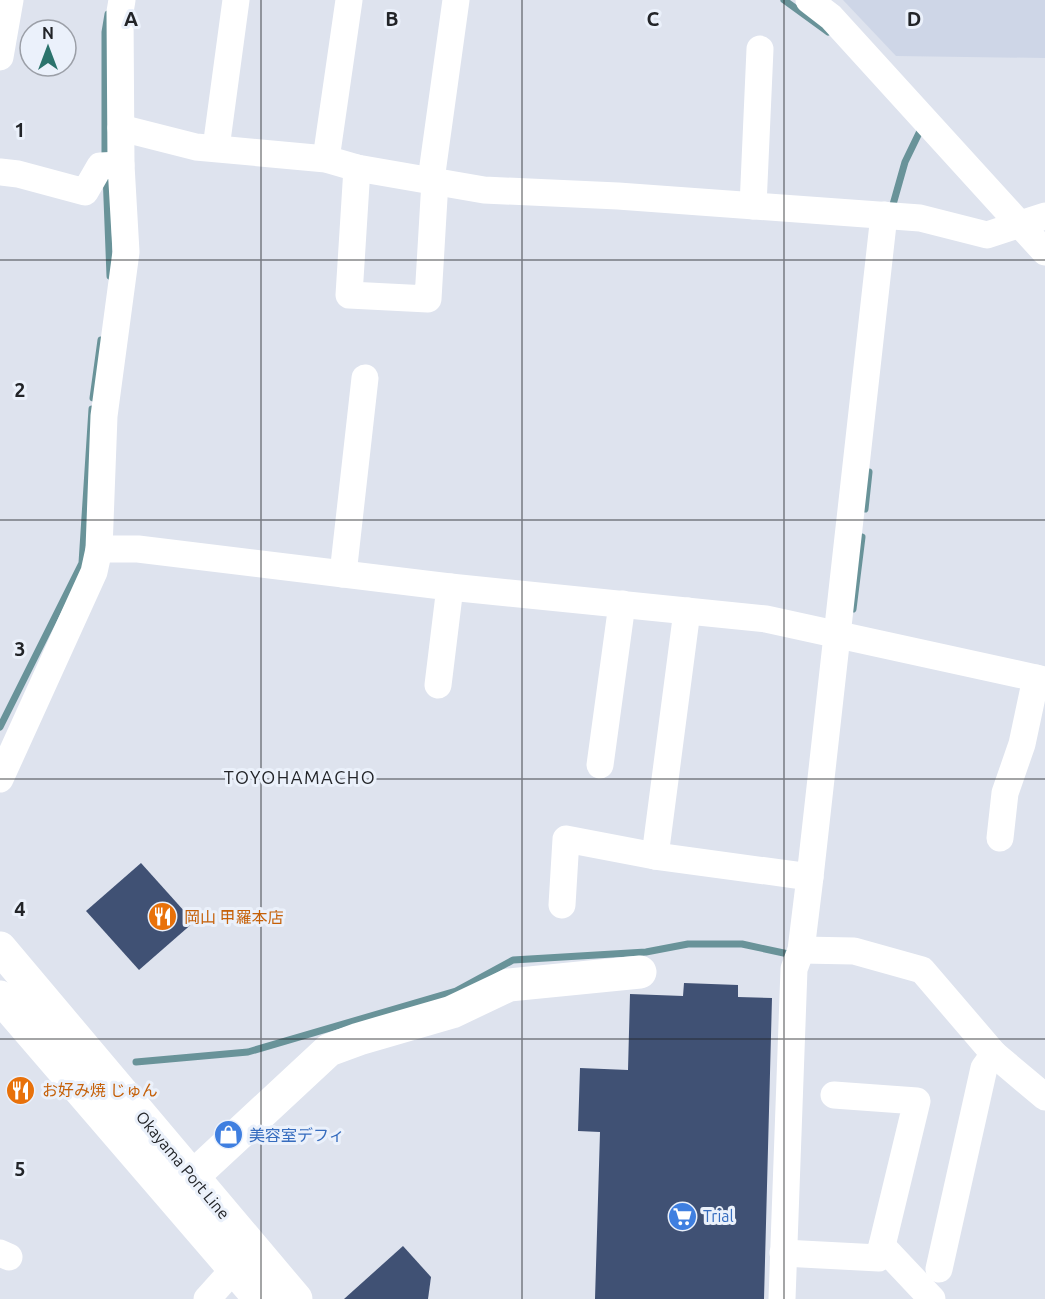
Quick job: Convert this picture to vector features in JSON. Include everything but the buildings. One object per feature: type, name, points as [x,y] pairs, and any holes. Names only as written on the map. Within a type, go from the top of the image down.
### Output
[{"type":"main road","name":"Okayama Port Line","points":[[0,948],[182,1187],[234,1269],[260,1299]]},
{"type":"main road","points":[[182,1187],[329,1050],[452,1012],[509,985],[640,972]]},
{"type":"main road","name":"Okayama Port Line","points":[[0,997],[182,1187],[296,1299]]},
{"type":"street","points":[[1,41],[10,0]]},
{"type":"street","points":[[0,779],[94,572],[99,549],[104,416],[126,252],[111,166],[121,128],[120,12],[122,0]]},
{"type":"street","points":[[216,148],[236,0]]},
{"type":"street","points":[[326,159],[348,0]]},
{"type":"street","points":[[357,168],[349,295],[428,299],[433,180],[456,0]]},
{"type":"street","points":[[809,0],[831,17],[1009,228],[1045,252]]},
{"type":"street","points":[[753,206],[760,49]]},
{"type":"street","points":[[121,128],[196,147],[326,159],[357,168],[484,190],[920,218],[987,235],[1045,216]]},
{"type":"street","points":[[0,172],[18,174],[85,192],[111,166]]},
{"type":"street","points":[[782,1299],[794,969],[800,954],[810,877],[884,215]]},
{"type":"street","points":[[344,574],[365,378]]},
{"type":"street","points":[[99,549],[138,549],[450,587],[766,619],[1041,679],[1005,793],[1000,838]]},
{"type":"street","points":[[438,685],[450,587]]},
{"type":"street","points":[[600,765],[622,604]]},
{"type":"street","points":[[655,856],[687,611]]},
{"type":"street","points":[[562,905],[566,839],[655,856],[810,877]]},
{"type":"street","points":[[800,954],[854,951],[922,970],[990,1060],[1045,1097]]},
{"type":"street","points":[[939,1269],[990,1060]]},
{"type":"street","points":[[783,1253],[879,1258],[916,1101],[834,1095]]},
{"type":"street","points":[[882,1246],[932,1299]]},
{"type":"street","points":[[207,1299],[234,1269]]},
{"type":"shaded area","points":[[843,0],[1045,0],[1045,58],[896,56]]},
{"type":"waterway","points":[[784,0],[828,32]]},
{"type":"waterway","points":[[105,159],[105,32],[108,14]]},
{"type":"waterway","points":[[892,208],[905,162],[920,131]]},
{"type":"waterway","points":[[106,173],[110,276]]},
{"type":"waterway","points":[[93,398],[101,340]]},
{"type":"waterway","points":[[0,727],[82,563],[92,409]]},
{"type":"waterway","points":[[865,509],[869,472]]},
{"type":"waterway","points":[[853,609],[862,537]]},
{"type":"waterway","points":[[136,1062],[248,1052],[456,991],[513,960],[646,952],[688,944],[742,944],[793,955]]},
{"type":"place","name":"岡山 甲羅本店","points":[[163,917]]},
{"type":"place","name":"お好み焼 じゅん","points":[[21,1090]]},
{"type":"place","name":"美容室デフィ","points":[[228,1135]]},
{"type":"place","name":"Trial","points":[[682,1216]]},
{"type":"district","name":"TOYOHAMACHO","points":[[300,778]]}]
